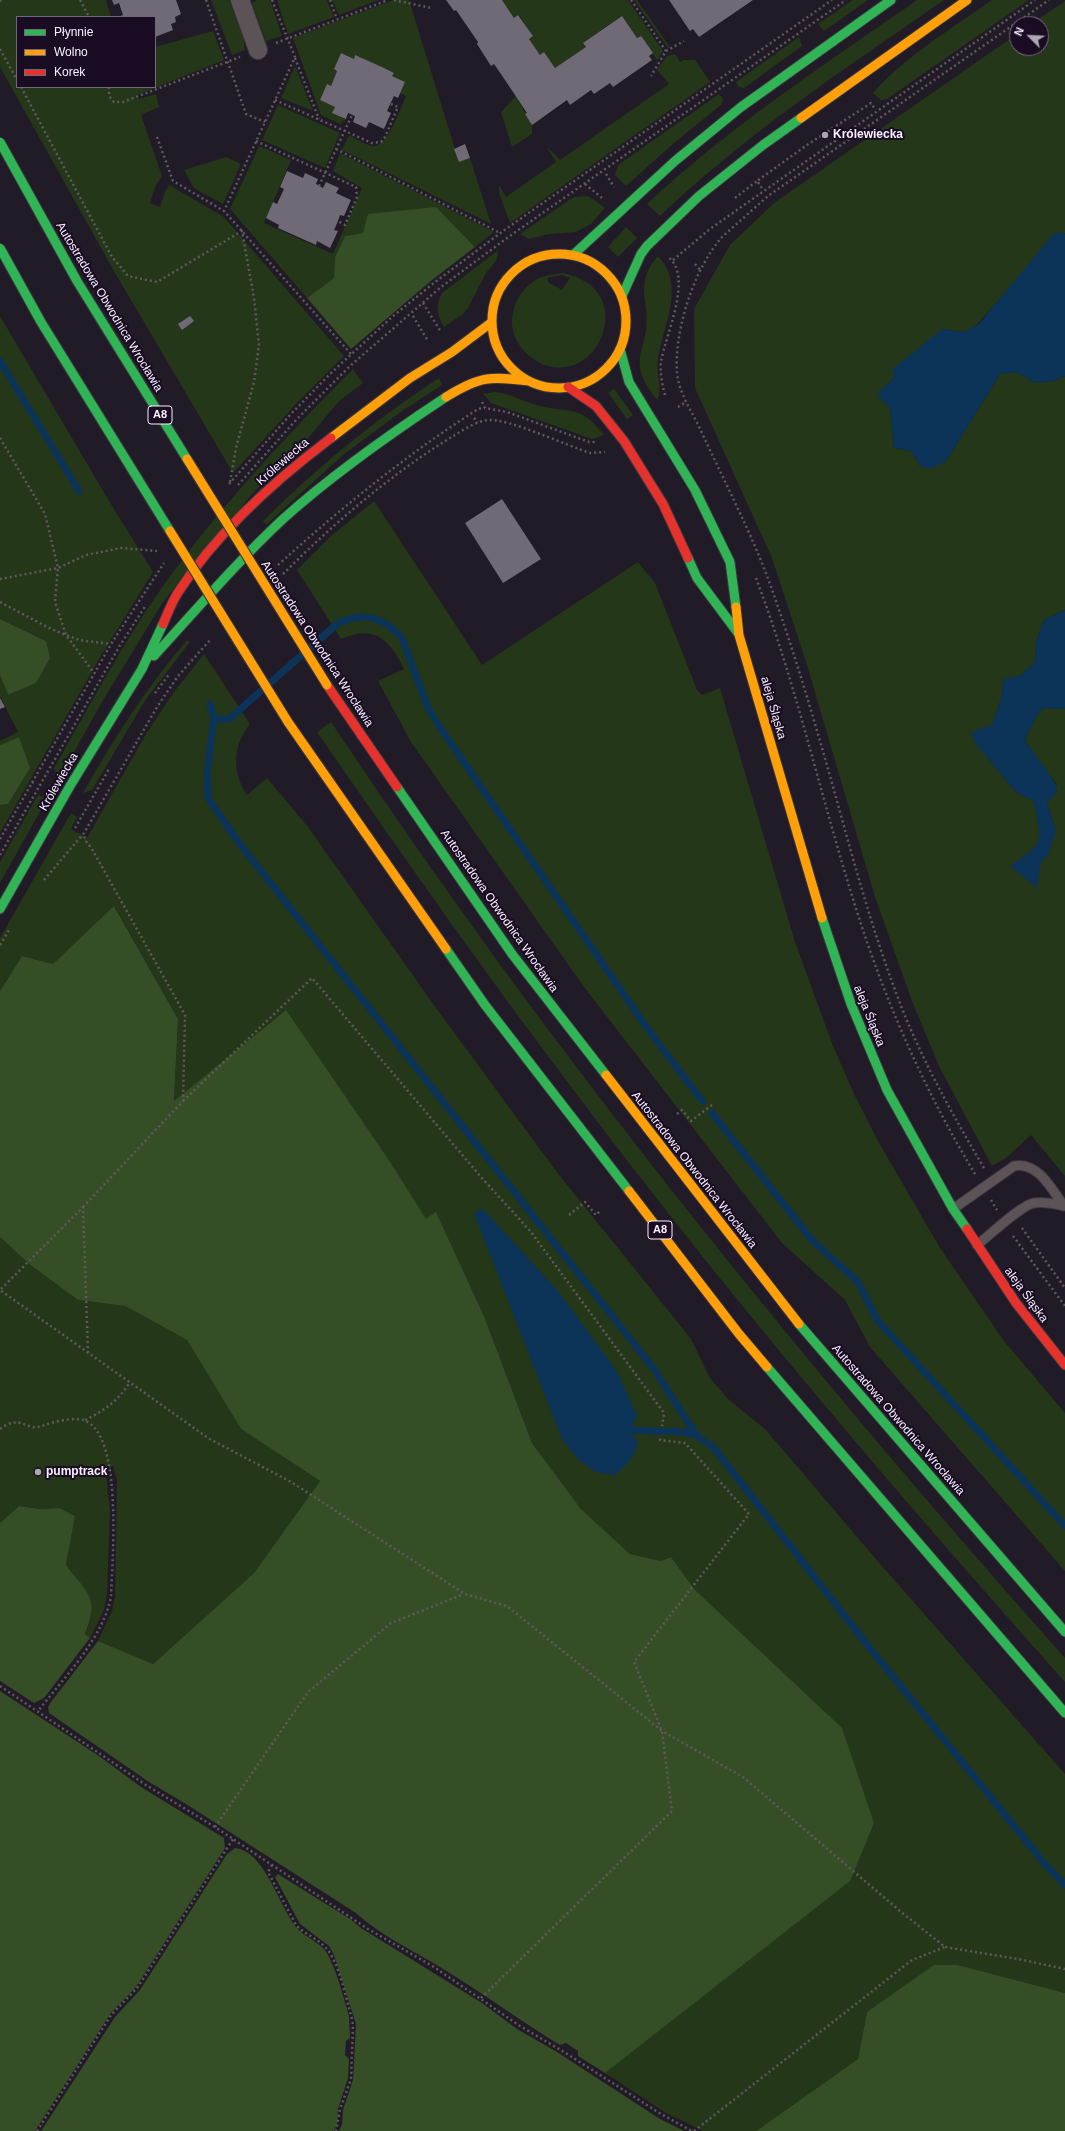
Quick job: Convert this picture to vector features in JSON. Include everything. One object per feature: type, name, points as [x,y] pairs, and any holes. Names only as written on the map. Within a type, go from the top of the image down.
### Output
[{"type":"main road","points":[[574,255],[674,161],[741,107],[891,0]]},
{"type":"main road","points":[[622,296],[641,254],[647,246],[699,196],[762,145],[967,0]]},
{"type":"main road","name":"Autostradowa Obwodnica Wrocławia","points":[[0,142],[77,280],[327,685],[512,954],[794,1318],[1065,1632]]},
{"type":"main road","name":"A8","points":[[0,248],[41,322],[288,722],[486,1005],[739,1334],[1065,1713]]},
{"type":"main road","points":[[556,254],[574,255],[594,263],[610,278],[622,296],[626,314],[625,332],[620,349],[607,368],[589,381],[568,387],[548,387],[529,381],[510,366],[497,346],[492,322],[494,305],[500,289],[510,275],[523,264],[539,257],[556,254]]},
{"type":"main road","name":"Królewiecka","points":[[0,909],[70,786],[142,669],[178,592],[242,514],[312,452],[365,410],[410,378],[452,352],[492,322]]},
{"type":"main road","name":"aleja Śląska","points":[[620,349],[629,382],[636,395],[655,422],[695,490],[730,562],[739,635],[826,933],[851,1004],[887,1090],[953,1209],[1016,1303],[1065,1365]]},
{"type":"main road","name":"Królewiecka","points":[[142,669],[197,610],[217,586],[272,530],[325,486],[385,440],[436,404],[476,381],[500,377],[529,381]]},
{"type":"main road","name":"aleja Śląska","points":[[568,387],[596,406],[624,441],[663,504],[698,578],[739,635]]},
{"type":"street","points":[[240,0],[258,50]]},
{"type":"lane","points":[[953,1209],[1014,1166],[1022,1164],[1028,1166],[1041,1175],[1064,1206],[1044,1202],[1033,1203],[1024,1207],[977,1245]]},
{"type":"path","points":[[80,0],[88,16]]},
{"type":"path","points":[[206,0],[229,61],[246,114],[265,122]]},
{"type":"path","points":[[272,0],[319,119]]},
{"type":"path","points":[[330,0],[338,19]]},
{"type":"path","points":[[109,88],[109,96],[114,102],[122,102],[388,0]]},
{"type":"path","points":[[394,0],[430,8]]},
{"type":"path","points":[[631,0],[666,51]]},
{"type":"path","points":[[226,488],[290,415],[351,354],[406,308],[500,233],[832,0]]},
{"type":"path","points":[[717,90],[846,0]]},
{"type":"path","points":[[673,260],[710,229],[1035,0]]},
{"type":"path","points":[[984,1170],[932,1074],[906,1017],[880,948],[858,880],[814,722],[770,584],[750,536],[686,402],[678,373],[678,349],[691,291],[716,244],[722,237],[767,196],[1049,0]]},
{"type":"path","points":[[651,76],[666,51],[684,42]]},
{"type":"path","points":[[0,49],[16,78]]},
{"type":"path","points":[[224,211],[295,57]]},
{"type":"path","points":[[22,88],[112,257],[128,276],[157,282],[242,231]]},
{"type":"path","points":[[274,100],[372,143],[381,142],[385,137],[398,107],[391,104]]},
{"type":"path","points":[[762,188],[757,181],[807,145],[871,103],[875,109]]},
{"type":"path","points":[[319,186],[352,115]]},
{"type":"path","points":[[157,137],[173,181],[224,211],[351,354]]},
{"type":"path","points":[[256,141],[353,184],[357,191],[345,225],[338,221]]},
{"type":"path","points":[[336,149],[500,233]]},
{"type":"path","points":[[598,164],[601,167]]},
{"type":"path","points":[[606,174],[618,190]]},
{"type":"path","points":[[230,482],[236,448],[243,429],[254,382],[258,345],[254,298],[242,231]]},
{"type":"path","points":[[695,264],[701,271]]},
{"type":"path","points":[[413,316],[428,341]]},
{"type":"path","points":[[678,407],[686,402]]},
{"type":"path","points":[[273,569],[350,502],[419,448],[478,409],[485,408]]},
{"type":"path","points":[[474,418],[478,422],[489,420],[506,423],[590,453],[602,454],[608,451]]},
{"type":"path","points":[[0,438],[45,514],[58,568],[56,602],[66,635],[94,673]]},
{"type":"path","points":[[0,579],[58,568],[86,555],[121,548],[164,551]]},
{"type":"path","points":[[0,839],[111,644],[168,558]]},
{"type":"path","points":[[754,573],[779,642],[848,879],[885,992],[914,1060],[971,1168]]},
{"type":"path","points":[[0,602],[79,640],[111,644]]},
{"type":"path","points":[[154,696],[171,671]]},
{"type":"path","points":[[75,828],[111,766]]},
{"type":"path","points":[[32,782],[36,784]]},
{"type":"path","points":[[88,814],[93,817],[84,833],[85,840],[92,849],[185,1015],[183,1101]]},
{"type":"path","points":[[662,1426],[664,1413],[531,1232],[481,1177],[312,978],[183,1101],[83,1207],[0,1290],[208,1438],[291,1482],[465,1594],[507,1606],[662,1731],[743,1778],[900,1911],[945,1947],[1018,1959],[1065,1969]]},
{"type":"path","points":[[677,1114],[682,1110],[691,1121],[712,1105]]},
{"type":"path","points":[[990,1200],[999,1213]]},
{"type":"path","points":[[569,1215],[585,1202],[596,1215],[601,1210]]},
{"type":"path","points":[[83,1207],[88,1353]]},
{"type":"path","points":[[1020,1225],[1065,1288]]},
{"type":"path","points":[[1015,1238],[1065,1306]]},
{"type":"path","points":[[0,1429],[10,1422],[23,1422],[35,1428],[68,1420],[84,1420],[103,1410],[116,1400],[130,1382]]},
{"type":"path","points":[[38,1712],[93,1639],[108,1611],[111,1596],[112,1480],[100,1436],[93,1427],[84,1420]]},
{"type":"path","points":[[481,1998],[672,1811],[662,1731],[634,1662],[749,1514],[684,1443],[660,1440],[661,1436]]},
{"type":"path","points":[[215,1827],[308,1692],[391,1623],[465,1594]]},
{"type":"path","points":[[0,1686],[146,1785],[215,1827],[368,1929],[434,1967],[520,2026],[564,2052],[661,2114],[693,2131],[912,1960],[945,1947]]},
{"type":"path","points":[[37,2131],[111,2015],[137,1988],[233,1839]]},
{"type":"path","points":[[272,1865],[268,1872],[296,1924],[301,1930],[323,1946],[331,1955],[351,2015],[353,2024],[351,2079],[340,2110],[336,2131]]},
{"type":"green space","points":[[0,0],[106,0],[111,16],[16,16],[16,88],[154,88],[137,95],[139,99],[156,94],[159,107],[141,115],[162,176],[156,185],[150,203],[160,207],[169,185],[224,217],[344,356],[296,404],[233,473],[115,273],[0,67]]},
{"type":"green space","points":[[211,0],[229,0],[243,37],[245,50],[232,55]]},
{"type":"green space","points":[[257,0],[270,0],[282,36],[266,41],[252,3]]},
{"type":"green space","points":[[277,0],[327,0],[334,17],[288,34]]},
{"type":"green space","points":[[332,0],[379,0],[339,15]]},
{"type":"green space","points":[[393,0],[409,0],[459,162],[470,158],[491,224],[342,150],[349,135],[372,146],[378,145],[388,134],[406,96],[400,93],[405,82],[392,76],[393,73],[355,56],[354,59],[341,53],[334,69],[337,71],[331,86],[327,84],[320,100],[335,107],[333,113],[346,119],[340,124],[321,115],[293,38]]},
{"type":"green space","points":[[502,0],[628,0],[663,51],[657,60],[641,36],[637,38],[621,16],[583,43],[586,47],[555,68],[544,52],[540,55],[529,39],[533,36],[519,15],[514,18]]},
{"type":"green space","points":[[634,0],[637,0],[670,47],[668,48]]},
{"type":"green space","points":[[853,0],[868,0],[824,31],[818,24]]},
{"type":"green space","points":[[917,0],[944,0],[834,77],[762,130],[727,157],[660,216],[647,204],[678,176],[744,123],[812,73]]},
{"type":"green space","points":[[992,0],[1029,0],[887,99],[881,100],[873,93],[886,79],[915,55],[945,32]]},
{"type":"green space","points":[[1065,1],[1065,234],[1059,232],[974,328],[963,332],[942,329],[878,394],[890,409],[894,448],[911,451],[920,466],[946,461],[1000,374],[1016,372],[1036,383],[1053,381],[1065,376],[1065,610],[1044,620],[1036,642],[1035,662],[1021,675],[1004,680],[1001,699],[992,725],[987,757],[1016,792],[1034,802],[1041,837],[1036,848],[1041,862],[1056,831],[1047,803],[1057,784],[1043,768],[1025,740],[1037,715],[1044,708],[1065,709],[1065,1176],[1031,1135],[1006,1158],[992,1166],[939,1066],[912,1001],[875,897],[807,665],[772,558],[695,388],[694,309],[730,245],[774,203],[1009,40],[1009,56],[1049,56],[1049,16],[1043,16]]},
{"type":"green space","points":[[213,31],[224,60],[156,87],[156,47]]},
{"type":"green space","points":[[799,37],[802,46],[744,88],[739,87],[736,82]]},
{"type":"green space","points":[[675,54],[680,62],[684,60],[695,60],[710,82],[510,223],[499,193],[499,185],[506,197],[556,162],[547,148],[560,160],[669,84],[657,70],[667,56]]},
{"type":"green space","points":[[295,66],[313,111],[281,98]]},
{"type":"green space","points":[[719,94],[723,99],[721,105],[674,143],[626,186],[615,175],[618,165]]},
{"type":"green space","points":[[516,96],[532,125],[532,134],[512,147],[501,112]]},
{"type":"green space","points":[[278,105],[340,133],[325,168],[262,140]]},
{"type":"green space","points":[[259,146],[291,160],[264,223],[333,254],[362,188],[333,171],[340,153],[494,232],[475,247],[436,207],[363,233],[345,236],[335,257],[334,278],[307,298],[230,209]]},
{"type":"green space","points":[[226,157],[241,164],[223,204],[194,188],[184,170]]},
{"type":"green space","points":[[587,196],[605,208],[591,224],[576,232],[549,234],[529,239],[520,234],[569,200],[575,197]]},
{"type":"green space","points":[[436,207],[475,247],[432,280],[351,349],[307,298],[334,278],[335,257],[345,236],[363,233],[368,214]]},
{"type":"green space","points":[[626,227],[637,238],[618,257],[608,247]]},
{"type":"green space","points":[[497,251],[498,255],[496,261],[486,273],[468,308],[463,314],[444,327],[438,310],[438,302],[442,293]]},
{"type":"green space","points":[[658,256],[666,268],[671,281],[672,294],[658,361],[659,396],[657,400],[644,381],[640,363],[647,318],[644,284],[650,266]]},
{"type":"green space","points":[[563,273],[578,278],[595,290],[604,304],[605,321],[602,337],[593,352],[580,362],[564,367],[545,365],[527,354],[520,346],[512,328],[514,309],[522,292],[536,279],[552,274]],"holes":[[[562,275],[570,278],[562,290],[549,283],[547,278]]]},
{"type":"green space","points":[[0,316],[109,501],[153,572],[102,654],[0,833],[0,805],[8,804],[19,737],[0,745],[0,741],[18,732],[0,696],[0,675],[8,695],[36,683],[46,641],[0,619]]},
{"type":"green space","points":[[353,369],[363,383],[339,401],[304,443],[253,493],[163,602],[102,702],[59,779],[57,778],[54,768],[120,653],[163,586],[184,557],[230,501],[302,421]]},
{"type":"green space","points":[[439,378],[442,385],[402,411],[343,455],[266,525],[263,521],[305,481],[347,445],[391,411]]},
{"type":"green space","points":[[614,389],[633,415],[627,419],[608,393]]},
{"type":"green space","points":[[495,392],[506,394],[547,408],[573,411],[588,418],[604,435],[592,439],[491,403],[483,394]]},
{"type":"green space","points":[[374,501],[482,665],[638,562],[655,583],[697,690],[702,695],[720,688],[795,942],[833,1046],[855,1096],[878,1141],[940,1248],[1004,1341],[1065,1413],[1065,1571],[870,1347],[845,1300],[782,1243],[584,987],[411,742],[378,681],[404,669],[393,650],[387,643],[372,634],[363,633],[341,639],[297,570],[331,536]]},
{"type":"green space","points":[[0,619],[46,641],[50,658],[36,683],[8,695],[0,675]]},
{"type":"green space","points":[[187,640],[190,642],[146,699],[92,790],[83,793],[107,752],[132,714],[158,676]]},
{"type":"green space","points":[[204,654],[250,724],[240,741],[236,759],[239,777],[247,795],[267,778],[308,827],[436,1008],[556,1171],[691,1339],[710,1378],[727,1398],[766,1430],[881,1565],[1065,1774],[1065,1993],[958,1965],[867,2012],[858,2059],[756,2131],[703,2131],[666,2113],[605,2073],[695,1590],[671,1557],[661,1561],[630,1554],[581,1509],[532,1443],[484,1316],[436,1213],[426,1220],[389,1160],[285,1011],[174,1102],[178,1019],[115,907],[53,964],[22,956],[0,991],[0,938],[71,813],[77,817],[71,829],[87,838],[146,734],[174,692]]},
{"type":"green space","points":[[331,722],[415,845],[501,966],[590,1085],[775,1319],[870,1433],[1065,1658],[1065,1682],[874,1464],[751,1316],[630,1165],[475,956],[317,732]]},
{"type":"green space","points":[[19,737],[30,768],[8,804],[0,805],[0,745]]},
{"type":"green space","points":[[38,795],[47,799],[0,883],[0,862]]},
{"type":"green space","points":[[114,906],[178,1019],[174,1101],[286,1010],[389,1160],[426,1219],[436,1212],[484,1316],[532,1443],[581,1509],[630,1554],[661,1561],[671,1557],[695,1590],[842,1728],[874,1823],[850,1881],[605,2073],[578,2056],[578,2051],[566,2043],[560,2045],[440,1967],[375,1928],[356,1913],[149,1782],[49,1713],[48,1707],[51,1702],[98,1641],[153,1664],[254,1573],[320,1481],[241,1429],[187,1340],[125,1306],[78,1300],[29,1264],[0,1237],[0,991],[22,956],[53,964]]},
{"type":"green space","points":[[0,1237],[29,1264],[78,1300],[125,1306],[187,1340],[241,1429],[320,1481],[254,1573],[153,1664],[98,1641],[112,1611],[115,1597],[117,1481],[113,1465],[106,1474],[110,1510],[107,1596],[104,1610],[90,1638],[85,1635],[91,1613],[89,1597],[86,1590],[66,1565],[75,1516],[59,1508],[40,1509],[19,1506],[0,1523]]},
{"type":"green space","points":[[19,1506],[40,1509],[59,1508],[75,1516],[66,1565],[86,1590],[91,1604],[89,1622],[85,1634],[90,1638],[44,1698],[34,1703],[0,1681],[0,1523]]},
{"type":"green space","points":[[0,1691],[99,1756],[141,1787],[224,1838],[225,1848],[136,1987],[110,2014],[35,2131],[0,2131]]},
{"type":"green space","points":[[235,1848],[246,1852],[256,1860],[272,1883],[292,1921],[299,1930],[322,1947],[332,1962],[349,2016],[350,2038],[346,2041],[345,2055],[349,2059],[348,2078],[338,2109],[337,2124],[334,2131],[41,2131],[115,2017],[140,1990],[227,1854]]},
{"type":"green space","points":[[278,1874],[350,1919],[361,1928],[482,2003],[517,2029],[557,2052],[660,2119],[684,2131],[339,2131],[342,2124],[343,2110],[353,2080],[356,2024],[334,1955],[329,1946],[300,1924],[275,1877]]},
{"type":"green space","points":[[934,1965],[958,1965],[1065,1993],[1065,2131],[756,2131],[858,2059],[867,2012]]},
{"type":"water","points":[[1059,232],[1065,234],[1065,376],[1053,381],[1036,383],[1016,372],[1000,374],[946,461],[931,469],[920,466],[911,451],[894,448],[890,409],[877,394],[893,379],[893,369],[942,329],[963,332],[978,325],[1054,233]]},
{"type":"water","points":[[1065,610],[1065,709],[1044,708],[1037,715],[1025,740],[1057,786],[1058,791],[1047,803],[1056,831],[1047,857],[1041,862],[1037,888],[1010,866],[1036,846],[1039,826],[1034,802],[1016,792],[975,743],[971,732],[992,725],[1001,699],[1004,679],[1021,675],[1035,662],[1036,642],[1044,620]]},
{"type":"water","points":[[483,1209],[557,1290],[616,1370],[637,1415],[631,1430],[638,1444],[629,1462],[614,1475],[596,1472],[578,1459],[562,1439],[474,1213]]},
{"type":"building","points":[[112,0],[176,0],[181,14],[175,17],[176,22],[171,24],[173,30],[156,37],[156,16],[120,16],[123,15],[119,3],[114,5]]},
{"type":"building","points":[[446,0],[502,0],[514,18],[518,15],[533,36],[529,39],[540,55],[544,52],[555,68],[586,47],[583,43],[622,16],[637,38],[641,36],[653,53],[649,56],[652,60],[613,87],[610,83],[594,94],[591,90],[570,105],[567,100],[532,125],[525,114],[527,113],[494,64],[491,66],[477,44],[478,42],[456,10],[454,11]]},
{"type":"building","points":[[669,0],[753,0],[699,37],[693,29],[690,31]]},
{"type":"building","points":[[341,53],[354,59],[355,55],[384,68],[394,73],[392,76],[405,82],[398,98],[394,96],[387,111],[391,113],[384,129],[369,122],[366,128],[353,122],[355,116],[348,113],[346,119],[332,113],[335,107],[320,100],[327,84],[331,86],[337,71],[334,69]]},
{"type":"building","points":[[465,144],[470,158],[459,162],[454,149]]},
{"type":"building","points":[[287,171],[303,178],[305,173],[318,179],[316,184],[323,188],[326,182],[339,188],[336,193],[351,200],[344,216],[340,215],[334,230],[338,231],[330,248],[317,241],[316,245],[278,228],[279,225],[266,218],[273,202],[277,204],[284,189],[280,187]]},
{"type":"building","points":[[190,316],[194,321],[182,330],[178,324]]},
{"type":"building","points":[[502,499],[541,559],[503,583],[465,523]]},
{"type":"building","points":[[0,698],[5,707],[0,709]]},
{"type":"waterway","points":[[0,361],[79,491]]},
{"type":"waterway","points":[[214,719],[229,719],[337,624],[346,620],[364,617],[380,620],[395,631],[402,638],[428,708],[441,729],[647,1028],[703,1102]]},
{"type":"waterway","points":[[210,704],[214,719],[207,772],[208,798],[239,843],[654,1369],[696,1435],[714,1448],[865,1642],[1044,1863],[1065,1885]]},
{"type":"waterway","points":[[712,1113],[812,1240],[858,1282],[878,1321],[1065,1526]]},
{"type":"waterway","points":[[631,1430],[684,1432],[696,1435]]},
{"type":"traffic: fast","points":[[573,255],[675,161],[741,107],[891,0]]},
{"type":"traffic: fast","points":[[622,296],[641,254],[647,246],[699,196],[763,145],[801,118]]},
{"type":"traffic: fast","points":[[0,142],[77,281],[187,459]]},
{"type":"traffic: fast","points":[[0,248],[41,322],[170,531]]},
{"type":"traffic: fast","points":[[620,349],[629,382],[695,490],[730,562],[736,607]]},
{"type":"traffic: fast","points":[[154,656],[233,569],[266,535],[302,502],[362,455],[446,397]]},
{"type":"traffic: fast","points":[[688,558],[697,578],[738,633]]},
{"type":"traffic: fast","points":[[0,909],[70,786],[142,669],[163,624]]},
{"type":"traffic: fast","points":[[397,787],[512,954],[606,1075]]},
{"type":"traffic: fast","points":[[822,918],[851,1004],[887,1090],[953,1209],[967,1229]]},
{"type":"traffic: fast","points":[[446,949],[485,1005],[629,1191]]},
{"type":"traffic: fast","points":[[799,1324],[1065,1632]]},
{"type":"traffic: fast","points":[[767,1367],[1065,1713]]},
{"type":"traffic: slow","points":[[801,118],[967,0]]},
{"type":"traffic: slow","points":[[559,254],[578,257],[590,262],[606,274],[618,290],[623,302],[626,321],[623,340],[618,352],[606,368],[590,380],[578,385],[559,388],[540,385],[528,380],[512,368],[500,352],[495,340],[492,321],[495,302],[500,290],[512,274],[528,262],[540,257],[559,254]]},
{"type":"traffic: slow","points":[[331,438],[410,378],[452,352],[492,322]]},
{"type":"traffic: slow","points":[[446,397],[468,385],[486,379],[504,378],[529,381]]},
{"type":"traffic: slow","points":[[187,459],[327,685]]},
{"type":"traffic: slow","points":[[170,531],[288,722]]},
{"type":"traffic: slow","points":[[736,607],[739,635],[822,918]]},
{"type":"traffic: slow","points":[[288,722],[446,949]]},
{"type":"traffic: slow","points":[[606,1075],[799,1324]]},
{"type":"traffic: slow","points":[[629,1191],[739,1334],[767,1367]]},
{"type":"traffic: jam","points":[[568,387],[596,406],[624,441],[663,504],[688,558]]},
{"type":"traffic: jam","points":[[163,624],[172,603],[194,569],[229,528],[268,489],[331,438]]},
{"type":"traffic: jam","points":[[327,685],[397,787]]},
{"type":"traffic: jam","points":[[967,1229],[1016,1303],[1065,1365]]},
{"type":"place","name":"Królewiecka","points":[[825,135]]},
{"type":"place","name":"pumptrack","points":[[38,1472]]}]
